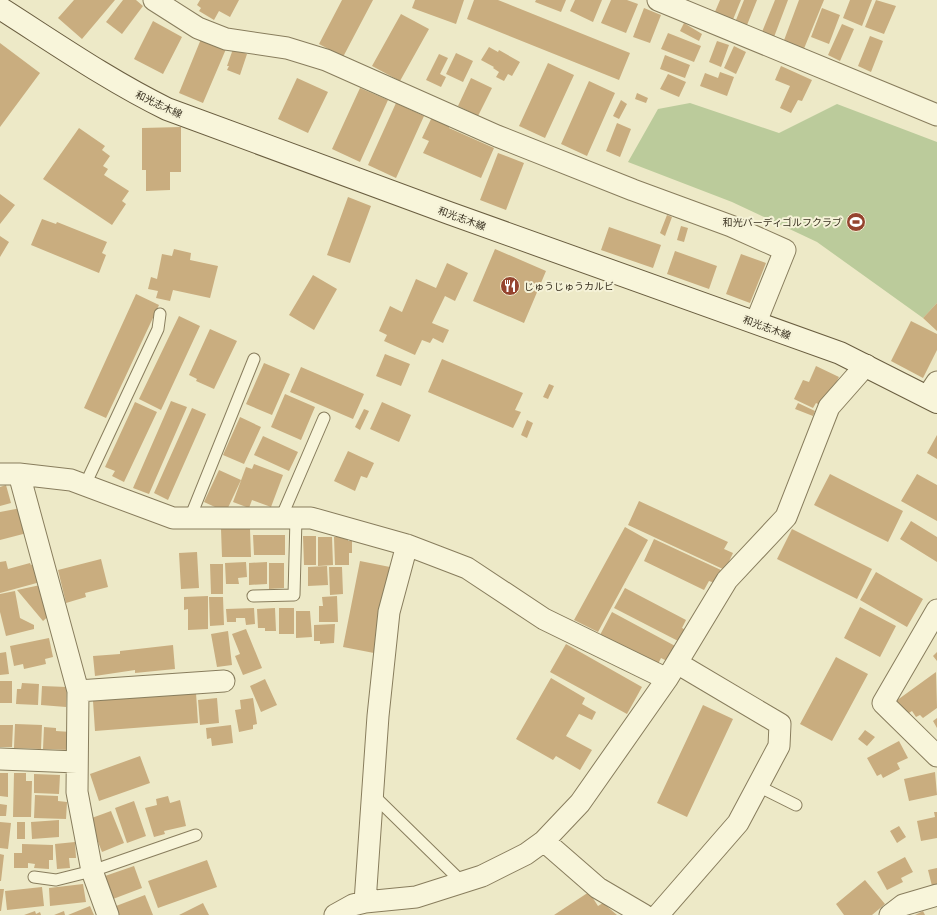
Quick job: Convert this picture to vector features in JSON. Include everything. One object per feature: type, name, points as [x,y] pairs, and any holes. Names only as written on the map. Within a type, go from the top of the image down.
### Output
[{"type":"main road","name":"和光志木線","points":[[0,8],[82,62],[139,96],[167,109],[449,213],[840,353],[934,394]]},
{"type":"street","points":[[154,0],[198,28],[226,39],[287,48],[326,60],[497,136],[633,190],[730,226],[785,250],[756,322]]},
{"type":"street","points":[[658,0],[937,115]]},
{"type":"street","points":[[335,915],[353,905],[365,902],[416,897],[463,883],[482,876],[520,857],[544,841],[580,803],[672,671],[727,580],[786,517],[830,407],[866,365]]},
{"type":"street","points":[[108,915],[92,872],[77,792],[78,691],[10,474],[71,480],[173,518],[311,518],[408,544],[467,568],[544,619],[672,671],[780,724],[779,746],[738,823],[658,915]]},
{"type":"street","points":[[365,902],[378,716],[389,612],[408,544]]},
{"type":"street","points":[[937,610],[883,703],[937,756]]},
{"type":"street","points":[[78,691],[224,681]]},
{"type":"street","points":[[0,759],[77,762]]},
{"type":"street","points":[[544,841],[598,888],[644,915]]},
{"type":"street","points":[[890,915],[903,905],[937,896]]},
{"type":"lane","points":[[85,485],[158,329],[160,314]]},
{"type":"lane","points":[[190,518],[203,480],[254,359]]},
{"type":"lane","points":[[253,596],[294,594],[288,518],[324,418]]},
{"type":"lane","points":[[758,786],[796,805]]},
{"type":"lane","points":[[372,794],[463,883]]},
{"type":"lane","points":[[34,877],[56,880],[92,872],[196,835]]},
{"type":"green space","name":"和光バーディゴルフクラブ","points":[[690,103],[779,133],[837,104],[937,142],[937,303],[923,318],[817,242],[732,202],[628,162],[658,109]]},
{"type":"building","points":[[74,0],[115,0],[82,39],[58,18]]},
{"type":"building","points":[[123,0],[136,0],[143,6],[122,34],[106,22]]},
{"type":"building","points":[[200,0],[239,0],[230,17],[219,11],[214,20],[199,11],[201,8],[197,5]]},
{"type":"building","points":[[342,0],[373,0],[343,57],[319,44]]},
{"type":"building","points":[[415,0],[464,0],[456,24],[412,8]]},
{"type":"building","points":[[474,0],[498,0],[630,53],[619,80],[467,19]]},
{"type":"building","points":[[536,0],[566,0],[561,12],[535,2]]},
{"type":"building","points":[[575,0],[602,0],[593,22],[570,11]]},
{"type":"building","points":[[611,0],[627,0],[638,4],[626,33],[601,23]]},
{"type":"building","points":[[720,0],[741,0],[732,22],[714,14]]},
{"type":"building","points":[[744,0],[757,0],[747,25],[736,20]]},
{"type":"building","points":[[775,0],[788,0],[774,37],[762,32]]},
{"type":"building","points":[[799,0],[824,0],[803,51],[783,43]]},
{"type":"building","points":[[850,0],[872,0],[862,26],[843,18]]},
{"type":"building","points":[[876,0],[896,6],[884,34],[865,27]]},
{"type":"building","points":[[644,8],[661,15],[650,43],[633,37]]},
{"type":"building","points":[[822,8],[840,15],[829,44],[811,37]]},
{"type":"building","points":[[401,14],[429,29],[400,81],[372,66]]},
{"type":"building","points":[[153,21],[182,37],[163,74],[134,59]]},
{"type":"building","points":[[684,23],[702,34],[699,41],[680,31]]},
{"type":"building","points":[[842,24],[854,29],[840,61],[828,55]]},
{"type":"building","points":[[668,33],[701,46],[694,62],[661,49]]},
{"type":"building","points":[[870,36],[883,41],[871,72],[858,66]]},
{"type":"building","points":[[201,39],[226,49],[203,103],[179,93]]},
{"type":"building","points":[[717,41],[729,45],[721,67],[709,62]]},
{"type":"building","points":[[0,43],[40,73],[0,127]]},
{"type":"building","points":[[734,46],[746,52],[736,74],[724,68]]},
{"type":"building","points":[[489,47],[498,52],[499,50],[520,62],[512,76],[508,74],[504,81],[496,77],[499,72],[493,68],[494,67],[481,60]]},
{"type":"building","points":[[233,49],[247,54],[240,75],[227,70]]},
{"type":"building","points":[[456,53],[473,61],[463,82],[446,74]]},
{"type":"building","points":[[439,54],[448,58],[440,74],[446,77],[441,87],[426,80]]},
{"type":"building","points":[[665,55],[690,65],[685,78],[660,69]]},
{"type":"building","points":[[548,63],[574,75],[545,138],[519,126]]},
{"type":"building","points":[[781,66],[812,80],[802,101],[798,100],[791,113],[780,108],[790,86],[775,80]]},
{"type":"building","points":[[720,72],[734,77],[727,96],[700,86],[705,73],[718,78]]},
{"type":"building","points":[[668,74],[686,82],[679,97],[660,89]]},
{"type":"building","points":[[297,78],[328,92],[308,133],[278,119]]},
{"type":"building","points":[[471,78],[492,88],[478,116],[458,106]]},
{"type":"building","points":[[589,81],[615,93],[587,156],[561,144]]},
{"type":"building","points":[[360,88],[388,100],[360,162],[332,149]]},
{"type":"building","points":[[637,93],[648,98],[646,103],[635,99]]},
{"type":"building","points":[[621,100],[627,104],[619,119],[613,116]]},
{"type":"building","points":[[396,103],[424,116],[396,178],[368,165]]},
{"type":"building","points":[[432,117],[449,125],[449,128],[494,148],[481,178],[423,153],[429,141],[422,138]]},
{"type":"building","points":[[617,123],[631,129],[620,157],[606,151]]},
{"type":"building","points":[[181,127],[181,172],[170,172],[170,190],[146,191],[146,170],[142,170],[142,128]]},
{"type":"building","points":[[79,128],[105,146],[102,150],[110,156],[103,166],[108,169],[104,175],[129,191],[122,201],[126,204],[112,225],[43,179]]},
{"type":"building","points":[[498,153],[524,163],[506,210],[480,200]]},
{"type":"building","points":[[0,194],[15,205],[0,224]]},
{"type":"building","points":[[348,197],[371,206],[350,263],[327,255]]},
{"type":"building","points":[[667,215],[672,217],[665,236],[660,233]]},
{"type":"building","points":[[42,219],[56,224],[57,222],[107,242],[102,253],[106,255],[99,273],[31,245]]},
{"type":"building","points":[[681,226],[688,228],[684,242],[677,240]]},
{"type":"building","points":[[609,227],[661,245],[653,268],[601,250]]},
{"type":"building","points":[[0,236],[9,242],[0,257]]},
{"type":"building","points":[[174,249],[191,253],[190,260],[218,266],[210,298],[173,290],[170,301],[156,298],[158,291],[148,289],[151,277],[157,279],[162,254],[172,256]]},
{"type":"building","name":"じゅうじゅうカルビ","points":[[495,249],[546,271],[524,323],[473,301]]},
{"type":"building","points":[[675,251],[717,266],[709,289],[667,274]]},
{"type":"building","points":[[741,254],[766,263],[750,303],[726,294]]},
{"type":"building","points":[[447,263],[468,273],[455,301],[445,296],[432,323],[449,330],[443,343],[433,338],[430,343],[422,340],[415,355],[384,341],[387,335],[379,331],[390,306],[402,312],[416,279],[436,288]]},
{"type":"building","points":[[313,275],[337,289],[314,330],[289,315]]},
{"type":"building","points":[[136,294],[159,305],[106,418],[84,408]]},
{"type":"building","points":[[937,303],[937,331],[923,318]]},
{"type":"building","points":[[179,316],[200,326],[161,410],[139,399]]},
{"type":"building","points":[[911,321],[937,334],[937,350],[923,378],[891,361]]},
{"type":"building","points":[[210,329],[237,341],[214,389],[196,381],[197,379],[189,375]]},
{"type":"building","points":[[385,354],[410,364],[401,386],[376,376]]},
{"type":"building","points":[[442,359],[523,393],[515,410],[521,412],[513,428],[428,392]]},
{"type":"building","points":[[264,363],[290,374],[272,415],[246,404]]},
{"type":"building","points":[[816,366],[839,377],[824,407],[816,403],[813,408],[794,399],[803,380],[809,382]]},
{"type":"building","points":[[301,367],[364,394],[353,419],[290,392]]},
{"type":"building","points":[[549,384],[554,386],[548,399],[543,397]]},
{"type":"building","points":[[285,394],[315,407],[301,440],[271,427]]},
{"type":"building","points":[[171,401],[187,407],[149,494],[133,488]]},
{"type":"building","points":[[135,402],[157,412],[124,482],[112,476],[115,471],[105,467]]},
{"type":"building","points":[[382,402],[411,415],[399,442],[370,429]]},
{"type":"building","points":[[798,403],[815,411],[813,416],[795,409]]},
{"type":"building","points":[[192,408],[206,414],[168,500],[154,493]]},
{"type":"building","points":[[364,409],[369,411],[360,430],[355,427]]},
{"type":"building","points":[[240,417],[261,427],[244,464],[223,455]]},
{"type":"building","points":[[527,420],[533,423],[527,438],[521,435]]},
{"type":"building","points":[[937,435],[937,459],[927,453]]},
{"type":"building","points":[[263,436],[298,452],[289,471],[254,455]]},
{"type":"building","points":[[348,451],[374,463],[367,478],[361,476],[355,491],[334,481]]},
{"type":"building","points":[[254,464],[283,475],[271,507],[252,500],[249,508],[233,502],[246,467],[252,469]]},
{"type":"building","points":[[219,470],[241,480],[226,512],[204,502]]},
{"type":"building","points":[[830,474],[903,511],[888,542],[814,505]]},
{"type":"building","points":[[917,474],[937,485],[937,521],[901,501]]},
{"type":"building","points":[[6,485],[11,503],[0,506],[0,487]]},
{"type":"building","points":[[639,501],[728,542],[724,549],[733,553],[725,570],[628,525]]},
{"type":"building","points":[[21,508],[27,533],[0,540],[0,512]]},
{"type":"building","points":[[911,521],[937,537],[937,562],[900,539]]},
{"type":"building","points":[[625,527],[648,540],[598,632],[574,620]]},
{"type":"building","points":[[221,529],[250,529],[251,557],[222,557]]},
{"type":"building","points":[[792,529],[872,569],[857,599],[777,559]]},
{"type":"building","points":[[253,535],[285,535],[285,555],[254,555]]},
{"type":"building","points":[[303,536],[316,536],[316,565],[304,565]]},
{"type":"building","points":[[318,537],[332,537],[333,565],[318,566]]},
{"type":"building","points":[[334,537],[348,537],[348,541],[352,541],[352,553],[349,553],[349,565],[335,565]]},
{"type":"building","points":[[654,539],[721,570],[715,583],[709,581],[704,590],[644,561]]},
{"type":"building","points":[[197,552],[199,588],[181,589],[179,553]]},
{"type":"building","points":[[101,559],[108,587],[85,593],[86,597],[66,603],[58,570]]},
{"type":"building","points":[[6,561],[8,569],[30,563],[31,565],[39,563],[44,581],[0,593],[0,562]]},
{"type":"building","points":[[360,561],[390,567],[374,653],[343,647]]},
{"type":"building","points":[[246,562],[247,577],[238,578],[239,584],[226,584],[225,563]]},
{"type":"building","points":[[267,562],[267,584],[249,585],[249,563]]},
{"type":"building","points":[[269,563],[284,563],[284,588],[269,589]]},
{"type":"building","points":[[210,564],[223,564],[223,594],[211,594]]},
{"type":"building","points":[[327,566],[328,585],[308,586],[308,567]]},
{"type":"building","points":[[329,567],[342,567],[343,594],[330,595]]},
{"type":"building","points":[[876,572],[923,599],[907,627],[860,600]]},
{"type":"building","points":[[45,584],[51,614],[43,621],[17,590]]},
{"type":"building","points":[[625,588],[686,620],[682,628],[688,631],[682,643],[614,608]]},
{"type":"building","points":[[15,591],[20,618],[34,625],[34,629],[6,636],[0,612],[0,594]]},
{"type":"building","points":[[208,596],[208,629],[188,630],[188,609],[184,610],[184,597]]},
{"type":"building","points":[[337,596],[338,622],[319,622],[319,606],[323,606],[322,597]]},
{"type":"building","points":[[209,597],[223,597],[224,625],[210,626]]},
{"type":"building","points":[[860,607],[896,626],[880,657],[844,638]]},
{"type":"building","points":[[254,608],[255,624],[246,625],[245,618],[236,618],[236,622],[227,622],[226,609]]},
{"type":"building","points":[[275,608],[276,631],[265,631],[265,628],[258,628],[257,609]]},
{"type":"building","points":[[279,608],[294,608],[294,634],[279,634]]},
{"type":"building","points":[[296,611],[310,611],[312,637],[296,638]]},
{"type":"building","points":[[612,612],[677,647],[669,662],[661,658],[657,666],[600,635]]},
{"type":"building","points":[[335,624],[334,643],[320,644],[320,641],[314,641],[314,625]]},
{"type":"building","points":[[246,629],[262,668],[243,675],[235,656],[240,654],[232,634]]},
{"type":"building","points":[[228,631],[232,665],[217,667],[211,634]]},
{"type":"building","points":[[49,638],[53,657],[45,659],[46,664],[24,669],[23,664],[14,666],[10,646]]},
{"type":"building","points":[[566,644],[642,687],[627,714],[550,672]]},
{"type":"building","points":[[173,645],[175,669],[135,673],[135,670],[95,676],[93,656],[120,654],[120,651]]},
{"type":"building","points":[[6,652],[9,674],[0,675],[0,653]]},
{"type":"building","points":[[937,652],[937,661],[933,656]]},
{"type":"building","points":[[836,657],[868,674],[832,741],[800,724]]},
{"type":"building","points":[[936,672],[937,708],[923,718],[920,715],[916,717],[912,711],[906,715],[896,701]]},
{"type":"building","points":[[551,678],[585,698],[582,704],[596,712],[592,720],[579,714],[566,736],[592,750],[580,770],[556,756],[553,760],[516,739]]},
{"type":"building","points":[[265,679],[277,705],[261,712],[250,686]]},
{"type":"building","points":[[0,681],[12,681],[12,703],[0,703]]},
{"type":"building","points":[[22,683],[39,684],[38,705],[16,704],[17,689],[21,689]]},
{"type":"building","points":[[42,686],[67,687],[66,707],[41,705]]},
{"type":"building","points":[[196,693],[198,723],[95,731],[93,701]]},
{"type":"building","points":[[217,698],[219,723],[200,725],[198,700]]},
{"type":"building","points":[[253,698],[257,724],[253,725],[253,729],[239,732],[235,710],[241,709],[240,700]]},
{"type":"building","points":[[703,705],[733,719],[687,817],[657,803]]},
{"type":"building","points":[[937,718],[937,728],[933,721]]},
{"type":"building","points":[[15,724],[42,725],[41,749],[14,748]]},
{"type":"building","points":[[0,725],[13,725],[12,747],[0,747]]},
{"type":"building","points":[[231,725],[233,743],[212,746],[211,738],[207,739],[206,728]]},
{"type":"building","points":[[44,727],[56,728],[56,731],[71,732],[70,750],[43,749]]},
{"type":"building","points":[[865,730],[875,737],[867,746],[858,739]]},
{"type":"building","points":[[899,741],[908,758],[897,763],[900,769],[883,778],[881,774],[877,776],[867,758]]},
{"type":"building","points":[[140,756],[150,783],[99,801],[90,774]]},
{"type":"building","points":[[935,772],[937,795],[909,801],[904,779]]},
{"type":"building","points":[[0,773],[8,773],[8,797],[0,796]]},
{"type":"building","points":[[14,773],[26,773],[26,781],[32,781],[31,817],[13,817]]},
{"type":"building","points":[[34,774],[60,775],[59,794],[34,793]]},
{"type":"building","points":[[35,795],[58,796],[58,801],[67,802],[66,819],[34,818]]},
{"type":"building","points":[[168,796],[170,803],[180,800],[186,826],[164,831],[165,834],[154,837],[145,808],[157,805],[156,799]]},
{"type":"building","points":[[134,801],[146,836],[127,843],[115,808]]},
{"type":"building","points":[[0,804],[7,805],[6,816],[0,816]]},
{"type":"building","points":[[111,811],[124,843],[102,852],[89,819]]},
{"type":"building","points":[[934,812],[937,812],[937,838],[921,841],[917,821],[935,817]]},
{"type":"building","points":[[59,820],[59,837],[32,839],[31,822]]},
{"type":"building","points":[[0,822],[11,823],[8,849],[0,848]]},
{"type":"building","points":[[17,822],[25,822],[25,839],[17,839]]},
{"type":"building","points":[[899,826],[906,837],[897,843],[890,831]]},
{"type":"building","points":[[75,842],[76,858],[69,858],[70,868],[57,869],[55,844]]},
{"type":"building","points":[[22,844],[53,845],[53,860],[49,860],[49,869],[34,868],[35,864],[28,863],[28,868],[14,868],[14,853],[22,853]]},
{"type":"building","points":[[0,854],[4,855],[1,881],[0,881]]},
{"type":"building","points":[[905,857],[913,872],[901,878],[903,882],[887,890],[877,872]]},
{"type":"building","points":[[207,860],[217,887],[158,908],[148,881]]},
{"type":"building","points":[[134,866],[142,888],[113,899],[105,876]]},
{"type":"building","points":[[937,868],[937,885],[932,886],[928,870]]},
{"type":"building","points":[[865,880],[885,904],[872,915],[844,915],[836,904]]},
{"type":"building","points":[[83,884],[86,902],[50,906],[49,888]]},
{"type":"building","points":[[42,887],[44,906],[7,910],[5,891]]},
{"type":"building","points":[[0,889],[4,889],[1,911],[0,911]]},
{"type":"building","points":[[589,892],[598,906],[603,903],[617,915],[554,915]]},
{"type":"building","points":[[145,895],[153,915],[119,915],[116,906]]},
{"type":"building","points":[[203,903],[209,915],[179,915]]},
{"type":"building","points":[[90,906],[94,915],[68,915]]},
{"type":"building","points":[[35,911],[36,914],[40,912],[41,915],[24,915]]},
{"type":"building","points":[[64,911],[65,915],[54,915]]},
{"type":"building","points":[[923,911],[925,915],[915,915]]},
{"type":"place","name":"和光バーディゴルフクラブ","points":[[856,222]]},
{"type":"place","name":"じゅうじゅうカルビ","points":[[510,286]]}]
